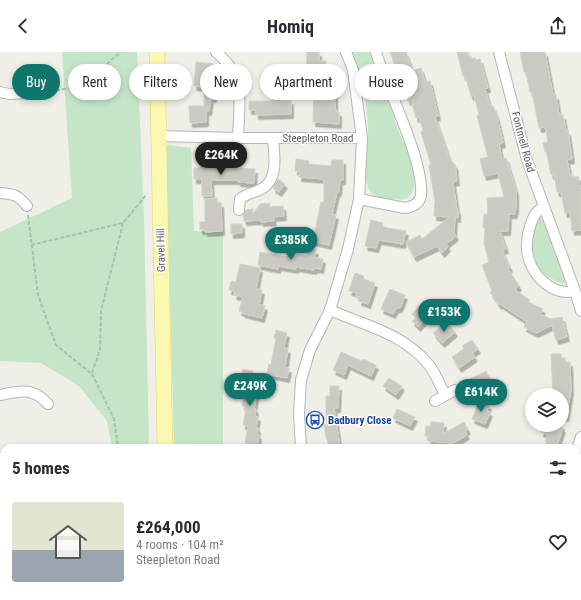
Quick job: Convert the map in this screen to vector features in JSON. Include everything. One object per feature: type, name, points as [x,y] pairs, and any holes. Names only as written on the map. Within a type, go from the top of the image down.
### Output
[{"type":"main road","name":"Gravel Hill","points":[[156,52],[165,444]]},
{"type":"street","points":[[216,52],[223,58],[233,71],[239,87],[238,138]]},
{"type":"street","name":"Steepleton Road","points":[[301,444],[299,414],[301,380],[310,350],[330,310],[348,249],[359,199],[362,138],[353,70],[346,52]]},
{"type":"street","points":[[359,199],[410,208],[419,201],[421,196],[419,174],[412,145],[376,52]]},
{"type":"street","name":"Fontmell Road","points":[[499,52],[527,160],[581,311]]},
{"type":"street","points":[[0,92],[12,94]]},
{"type":"street","name":"Steepleton Road","points":[[158,136],[238,138],[362,138]]},
{"type":"street","name":"Steepleton Road","points":[[239,210],[240,199],[248,193],[264,188],[272,177],[274,170],[273,138]]},
{"type":"street","points":[[0,193],[13,194],[27,206]]},
{"type":"street","points":[[543,207],[536,213],[531,226],[527,250],[529,261],[535,272],[545,284],[560,292],[568,293],[575,291]]},
{"type":"street","points":[[330,310],[377,328],[413,349],[429,365],[450,392],[435,401]]},
{"type":"street","points":[[0,395],[20,391],[36,393],[48,404]]},
{"type":"path","points":[[60,90],[88,84],[121,52]]},
{"type":"path","points":[[92,374],[100,350],[101,311],[123,223],[159,180]]},
{"type":"path","points":[[27,206],[38,295],[56,345],[92,374],[114,419],[117,444]]},
{"type":"path","points":[[31,245],[123,223]]},
{"type":"green space","points":[[62,52],[137,52],[138,64],[129,64],[129,100],[139,100],[144,216],[149,444],[111,444],[107,421],[79,386],[41,363],[0,361],[0,232],[72,198]]},
{"type":"green space","points":[[352,52],[372,52],[376,64],[355,64]]},
{"type":"green space","points":[[365,100],[389,100],[403,142],[408,145],[412,162],[414,181],[410,196],[403,199],[378,197],[368,188],[366,174],[368,128]]},
{"type":"green space","points":[[166,145],[191,148],[194,231],[223,232],[223,444],[174,444]]},
{"type":"green space","points":[[539,217],[544,221],[565,278],[565,283],[562,284],[548,277],[540,270],[534,259],[531,248],[536,219]]},
{"type":"building","points":[[307,52],[319,52],[319,61],[326,61],[326,64],[306,64]]},
{"type":"building","points":[[390,52],[406,52],[410,64],[394,64]]},
{"type":"building","points":[[457,52],[468,52],[470,59],[480,59],[488,88],[485,89],[490,106],[493,106],[497,117],[503,143],[499,144],[502,159],[506,158],[516,191],[515,214],[509,214],[508,231],[500,231],[506,249],[502,250],[510,268],[508,269],[519,286],[515,290],[530,300],[528,302],[543,309],[540,314],[551,319],[562,317],[567,337],[556,340],[552,325],[536,333],[524,327],[527,322],[500,304],[499,305],[490,292],[492,291],[482,265],[489,262],[484,243],[484,214],[488,214],[487,198],[504,197],[498,173],[484,176],[480,159],[488,157],[477,116],[479,115],[474,95],[471,96],[465,75],[463,76]]},
{"type":"building","points":[[520,52],[545,52],[553,95],[556,95],[559,115],[563,115],[566,131],[568,131],[572,159],[567,160],[570,175],[572,175],[572,177],[578,176],[581,193],[581,230],[572,231],[570,212],[565,213],[561,192],[557,192],[554,174],[551,175],[547,154],[543,143],[548,142],[545,127],[539,128],[532,92],[530,92],[526,72],[524,72]]},
{"type":"building","points":[[196,62],[214,64],[200,64],[200,87],[194,86]]},
{"type":"building","points":[[421,68],[425,82],[430,81],[438,116],[435,117],[449,158],[455,165],[457,181],[453,182],[458,218],[455,217],[454,233],[456,236],[446,244],[448,247],[442,253],[437,246],[414,257],[406,242],[420,235],[422,239],[450,217],[434,216],[435,201],[429,165],[431,165],[421,132],[423,131],[419,117],[416,118],[411,100],[418,100],[418,69]]},
{"type":"building","points":[[204,100],[211,100],[209,111],[206,111],[206,122],[190,123],[189,106],[204,106]]},
{"type":"building","points":[[291,100],[291,114],[256,115],[256,110],[249,110],[249,101]]},
{"type":"building","points":[[314,100],[335,100],[336,112],[339,112],[339,124],[313,122]]},
{"type":"building","points":[[296,159],[309,161],[308,164],[331,166],[332,160],[343,160],[343,180],[340,180],[339,192],[337,192],[332,214],[336,215],[329,245],[313,241],[321,202],[324,202],[324,179],[299,177],[300,171],[295,171]]},
{"type":"building","points":[[200,164],[211,164],[211,167],[255,169],[254,183],[238,182],[238,180],[211,180],[212,196],[202,196],[202,179],[194,179],[194,168],[200,168]]},
{"type":"building","points":[[278,179],[285,184],[279,192],[273,188]]},
{"type":"building","points":[[217,198],[217,203],[221,203],[222,231],[205,232],[205,230],[200,230],[200,222],[205,222],[205,199]]},
{"type":"building","points":[[271,203],[268,207],[283,206],[284,216],[273,217],[274,221],[244,221],[243,215],[246,210],[253,209],[253,214],[260,204]]},
{"type":"building","points":[[371,220],[383,223],[382,227],[406,231],[403,244],[379,240],[376,248],[365,246]]},
{"type":"building","points":[[231,224],[242,224],[242,233],[231,234]]},
{"type":"building","points":[[308,249],[316,250],[314,257],[323,259],[321,269],[315,268],[314,270],[296,267],[296,269],[278,266],[278,269],[258,265],[260,252],[287,257],[287,254],[307,256]]},
{"type":"building","points":[[240,264],[260,268],[256,289],[262,290],[259,305],[265,306],[262,318],[239,311],[243,297],[234,295],[235,291],[229,290],[231,281],[236,282]]},
{"type":"building","points":[[355,273],[364,276],[363,279],[375,283],[368,304],[359,301],[360,297],[356,296],[357,293],[349,291]]},
{"type":"building","points":[[390,289],[405,295],[400,308],[396,308],[393,314],[381,309]]},
{"type":"building","points":[[424,301],[434,310],[418,327],[412,321],[416,318],[412,314]]},
{"type":"building","points":[[447,322],[455,332],[442,343],[433,333]]},
{"type":"building","points":[[276,330],[287,333],[284,348],[288,349],[285,368],[289,368],[287,378],[267,374],[269,364],[271,365]]},
{"type":"building","points":[[472,340],[478,349],[472,353],[475,357],[459,368],[452,357],[464,349],[462,346]]},
{"type":"building","points":[[341,352],[376,365],[371,376],[348,365],[344,375],[333,370]]},
{"type":"building","points":[[551,354],[561,354],[561,358],[565,358],[566,362],[570,362],[571,390],[569,401],[569,388],[553,388]]},
{"type":"building","points":[[243,369],[253,371],[251,378],[255,378],[253,391],[257,391],[254,409],[256,409],[255,416],[258,417],[256,428],[258,428],[257,434],[259,435],[257,444],[245,443],[248,426],[243,425],[246,407],[242,406],[245,388],[240,387]]},
{"type":"building","points":[[486,371],[492,383],[476,391],[470,379]]},
{"type":"building","points":[[389,378],[402,386],[396,395],[383,386]]},
{"type":"building","points":[[330,386],[339,386],[338,408],[334,408],[339,444],[329,444],[326,437],[324,425],[327,425],[326,396],[330,396]]},
{"type":"building","points":[[479,401],[489,405],[487,411],[490,412],[485,424],[472,419]]},
{"type":"building","points":[[397,409],[415,417],[410,426],[393,418]]},
{"type":"building","points":[[431,422],[444,423],[443,434],[464,422],[468,430],[465,431],[467,435],[453,443],[428,441],[429,436],[425,436],[426,426],[431,426]]},
{"type":"building","points":[[541,432],[562,432],[557,444],[546,444],[545,442],[548,435]]},
{"type":"place","name":"Badbury Close","points":[[315,420]]}]
